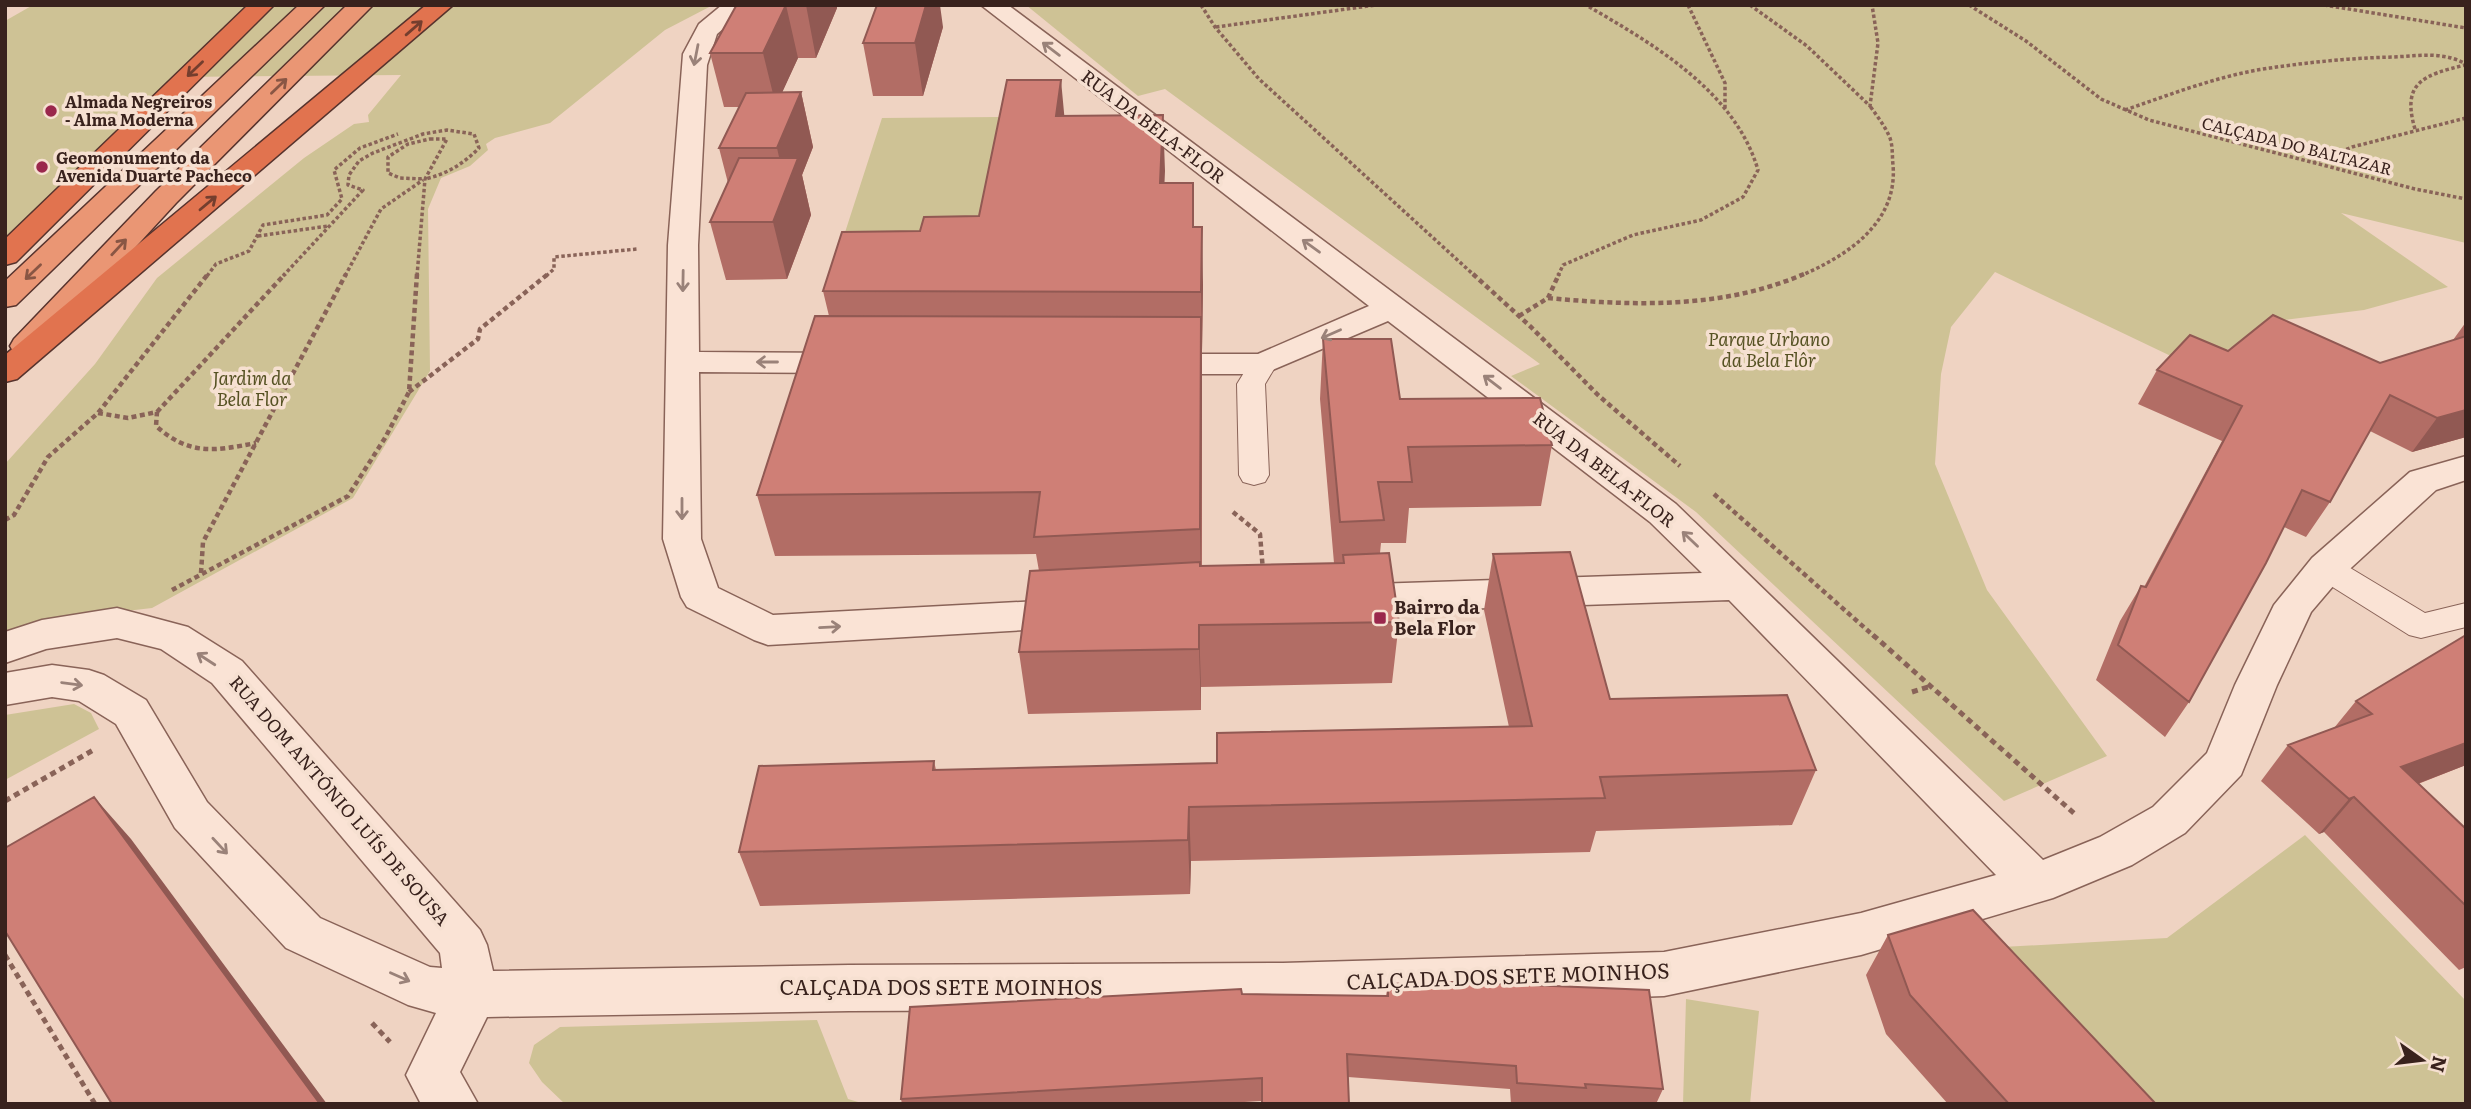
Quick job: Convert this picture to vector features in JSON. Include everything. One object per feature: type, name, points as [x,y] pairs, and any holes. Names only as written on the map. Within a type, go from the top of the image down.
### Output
[{"type":"highway","points":[[5,256],[262,5]]},
{"type":"highway","points":[[5,298],[313,5]]},
{"type":"highway","points":[[5,370],[166,197],[361,5]]},
{"type":"highway","points":[[5,370],[441,5]]},
{"type":"street","points":[[739,5],[714,22],[697,44],[684,245],[681,362],[682,539],[701,597],[768,630],[1107,611]]},
{"type":"street","name":"RUA DA BELA-FLOR","points":[[993,5],[1663,513],[1740,586],[2036,884]]},
{"type":"street","points":[[1119,363],[1263,364],[1393,307]]},
{"type":"street","points":[[681,362],[876,363]]},
{"type":"street","name":"CALÇADA DOS SETE MOINHOS","points":[[472,994],[849,988],[1283,986],[1664,974],[1861,934],[2036,884],[2116,851],[2169,820],[2225,763],[2256,685],[2294,605],[2326,568],[2423,481],[2466,468]]},
{"type":"street","points":[[1267,603],[1426,594],[1740,586]]},
{"type":"street","name":"RUA DOM ANTÓNIO LUÍS DE SOUSA","points":[[5,648],[54,633],[117,623],[174,638],[227,672],[463,945],[472,994]]},
{"type":"street","points":[[5,689],[52,681],[89,686],[131,712],[191,815],[303,933],[426,989],[472,994],[432,1075],[451,1104]]},
{"type":"lane","points":[[1254,475],[1251,384],[1263,364]]},
{"type":"lane","points":[[2326,568],[2421,626],[2466,615]]},
{"type":"path","points":[[1201,5],[1215,27],[1259,79],[1519,316],[1598,395],[1683,468]]},
{"type":"path","points":[[1215,27],[1376,5]]},
{"type":"path","points":[[1519,316],[1548,298],[1563,265],[1633,235],[1701,220],[1743,197],[1758,170],[1747,139],[1725,110],[1676,64],[1620,24],[1586,5]]},
{"type":"path","points":[[1688,5],[1726,83],[1725,110]]},
{"type":"path","points":[[1548,298],[1613,304],[1677,303],[1750,292],[1790,281],[1833,262],[1865,239],[1886,212],[1897,177],[1891,141],[1870,106],[1807,46],[1750,5]]},
{"type":"path","points":[[1870,106],[1879,61],[1876,17],[1872,5]]},
{"type":"path","name":"CALÇADA DO BALTAZAR","points":[[1969,5],[2026,41],[2094,95],[2124,111],[2313,163],[2466,199]]},
{"type":"path","points":[[2323,5],[2466,28]]},
{"type":"path","points":[[2124,111],[2216,80],[2320,61],[2434,55],[2452,56],[2466,64]]},
{"type":"path","points":[[2415,129],[2408,105],[2412,90],[2426,78],[2466,64]]},
{"type":"path","points":[[2313,163],[2352,147],[2466,118]]},
{"type":"path","points":[[98,413],[128,418],[157,412],[363,190],[348,185],[349,175],[359,161],[423,134],[447,130],[474,134],[479,148],[467,161],[424,180],[381,209],[203,541],[201,573]]},
{"type":"path","points":[[5,520],[14,515],[48,457],[98,413],[216,264],[250,251],[263,225],[327,215],[342,199],[334,170],[359,148],[398,134]]},
{"type":"path","points":[[117,623],[201,573],[348,496],[385,438],[409,392],[424,180],[447,139],[427,138],[405,143],[388,157],[388,173],[399,179],[424,180]]},
{"type":"path","points":[[258,236],[329,226]]},
{"type":"path","points":[[409,392],[478,339],[480,330],[554,269],[554,257],[684,245]]},
{"type":"path","points":[[157,412],[156,426],[171,441],[190,448],[211,452],[256,443]]},
{"type":"path","points":[[1254,475],[1233,511],[1260,534],[1267,603]]},
{"type":"path","points":[[1704,486],[2116,851]]},
{"type":"path","points":[[5,802],[97,748]]},
{"type":"path","points":[[5,955],[95,1104]]},
{"type":"green space","name":"Jardim da Bela Flor","points":[[33,5],[713,5],[665,30],[550,123],[495,138],[486,144],[488,150],[470,166],[441,178],[428,209],[430,371],[353,498],[152,608],[40,621],[5,636],[5,464],[95,364],[157,278],[304,158],[354,124],[369,122],[368,115],[401,75],[176,77],[5,241],[5,21]]},
{"type":"green space","name":"Parque Urbano da Bela Flôr","points":[[1026,5],[2466,5],[2466,243],[2341,213],[2448,287],[2364,310],[2276,321],[2196,368],[1995,272],[1951,327],[1941,374],[1935,464],[1987,590],[2107,756],[2004,801],[1696,512],[1511,376],[1540,364],[1165,89],[1138,96]]},
{"type":"green space","points":[[999,117],[972,250],[839,251],[882,118]]},
{"type":"green space","points":[[74,704],[91,713],[99,729],[5,780],[5,715]]},
{"type":"green space","points":[[2305,835],[2466,1001],[2466,1104],[2088,1104],[1948,950],[2167,938]]},
{"type":"green space","points":[[1686,999],[1759,1011],[1750,1104],[1683,1104]]},
{"type":"green space","points":[[817,1020],[848,1099],[865,1104],[565,1104],[542,1082],[529,1063],[534,1045],[560,1027]]},
{"type":"building","points":[[786,5],[763,53],[710,53],[736,6]]},
{"type":"building","points":[[877,5],[926,5],[915,43],[863,43]]},
{"type":"building","points":[[1007,80],[1061,80],[1056,116],[1163,115],[1160,183],[1193,183],[1193,227],[1202,227],[1201,292],[823,291],[842,232],[920,231],[924,217],[979,216]]},
{"type":"building","points":[[801,92],[777,148],[719,148],[746,93]]},
{"type":"building","points":[[739,158],[798,158],[773,222],[710,222]]},
{"type":"building","points":[[2273,315],[2380,363],[2466,336],[2466,410],[2437,418],[2390,395],[2330,502],[2302,490],[2266,563],[2189,702],[2118,645],[2141,586],[2146,587],[2242,406],[2157,370],[2190,335],[2228,351]]},
{"type":"building","points":[[815,316],[1201,317],[1200,529],[1034,537],[1040,492],[757,495]]},
{"type":"building","points":[[1323,339],[1391,339],[1400,399],[1540,398],[1552,445],[1408,447],[1412,482],[1378,482],[1384,520],[1340,522]]},
{"type":"building","points":[[1570,552],[1610,699],[1787,695],[1816,770],[1600,777],[1605,798],[1189,807],[1188,840],[739,852],[759,766],[934,761],[933,770],[1217,763],[1217,733],[1532,726],[1493,554]]},
{"type":"building","points":[[1389,553],[1399,622],[1199,625],[1199,649],[1019,652],[1030,571],[1200,562],[1200,566],[1344,563],[1343,555]]},
{"type":"building","points":[[2466,635],[2466,743],[2401,767],[2466,829],[2466,906],[2354,797],[2349,799],[2288,745],[2372,714],[2356,701]]},
{"type":"building","points":[[94,797],[320,1104],[112,1104],[5,931],[5,848]]},
{"type":"building","points":[[1973,910],[2156,1104],[2009,1104],[1910,995],[1888,935]]},
{"type":"building","points":[[1454,982],[1649,990],[1663,1089],[1585,1084],[1586,1088],[1517,1083],[1516,1066],[1347,1054],[1349,1104],[1262,1104],[1262,1078],[901,1099],[910,1007],[1241,989],[1242,994],[1388,996],[1388,984]]},
{"type":"place","name":"Almada Negreiros - Alma Moderna","points":[[51,111]]},
{"type":"place","name":"Geomonumento da Avenida Duarte Pacheco","points":[[42,167]]},
{"type":"place","name":"Bairro da Bela Flor","points":[[1380,618]]}]
